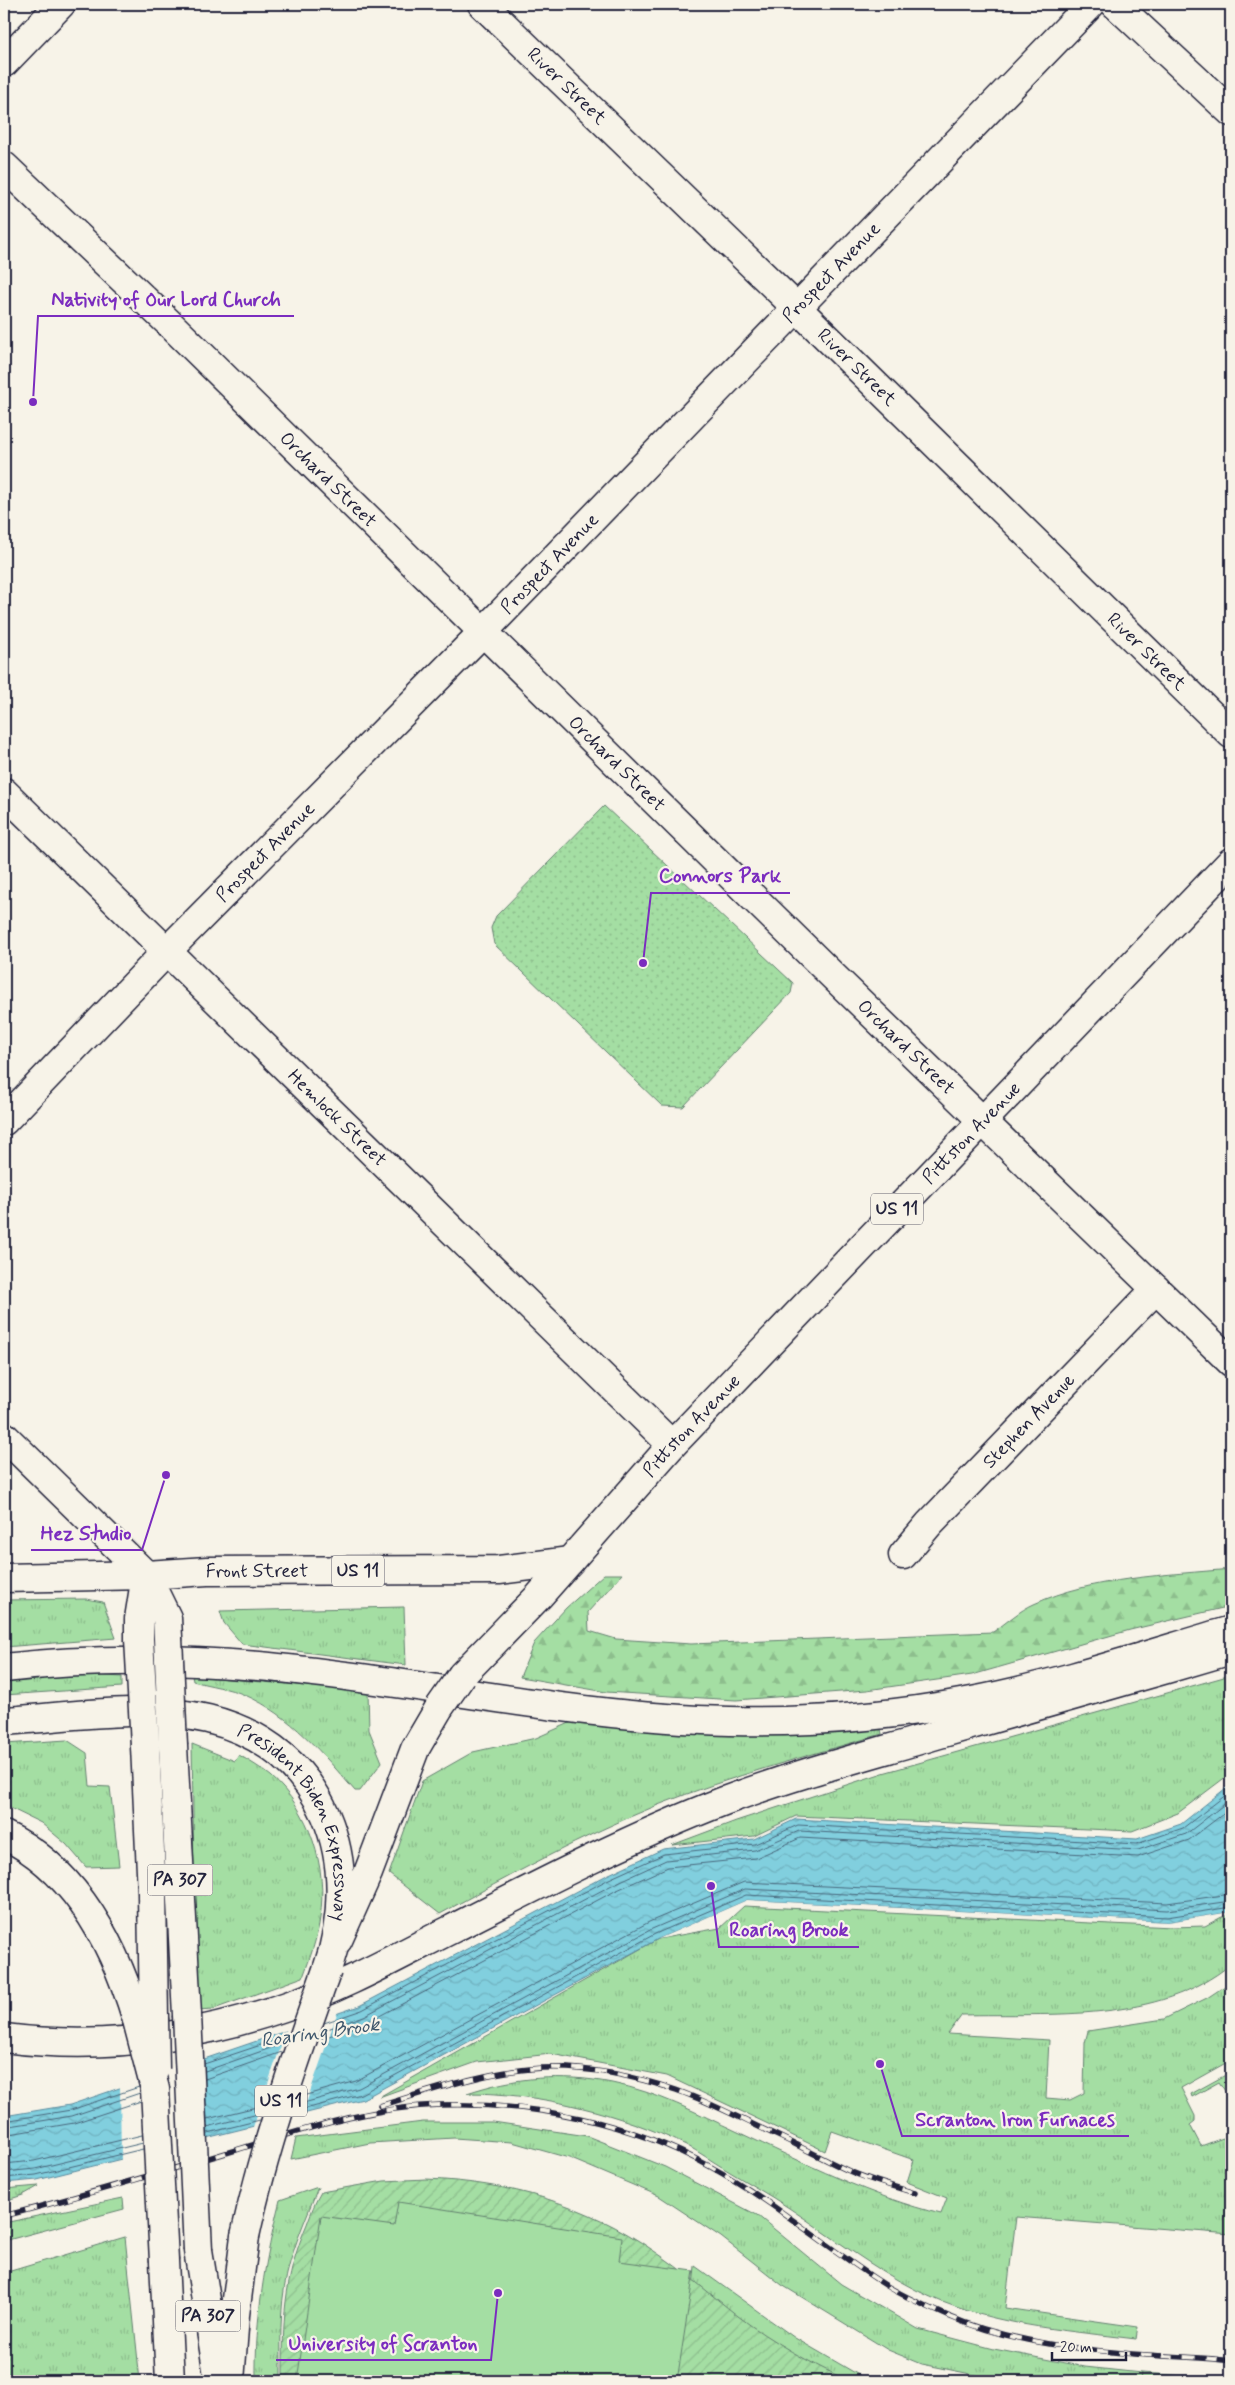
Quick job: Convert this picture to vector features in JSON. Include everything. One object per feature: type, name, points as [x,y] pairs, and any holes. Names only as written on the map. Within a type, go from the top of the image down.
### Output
[{"type":"main road","points":[[4,63],[61,4]]},
{"type":"main road","name":"River Street","points":[[482,4],[797,308],[1231,734]]},
{"type":"main road","name":"Prospect Avenue","points":[[4,1120],[168,950],[484,630],[1091,4]]},
{"type":"main road","points":[[1115,4],[1231,112]]},
{"type":"main road","name":"Orchard Street","points":[[4,166],[168,322],[484,630],[982,1121],[1231,1362]]},
{"type":"main road","name":"Hemlock Street","points":[[4,792],[168,950],[672,1445]]},
{"type":"main road","name":"Pittston Avenue","points":[[570,1561],[672,1445],[1231,862]]},
{"type":"main road","name":"Stephen Avenue","points":[[903,1555],[929,1524],[1156,1289]]},
{"type":"main road","name":"PA 307","points":[[4,1436],[146,1575],[167,1618],[198,2250],[220,2381]]},
{"type":"main road","name":"Front Street","points":[[4,1578],[146,1575],[216,1571],[499,1570],[570,1561]]},
{"type":"main road","name":"US 11","points":[[331,1958],[368,1873],[412,1757],[439,1708],[462,1675],[570,1561]]},
{"type":"main road","points":[[146,1575],[139,1619],[152,1893],[146,2019],[156,2089],[170,2381]]},
{"type":"main road","points":[[4,1668],[103,1661],[163,1660],[210,1663],[308,1672],[591,1711],[728,1721],[811,1720],[892,1713],[973,1701],[1046,1684],[1231,1630]]},
{"type":"main road","points":[[4,2038],[66,2043],[128,2041],[174,2035],[253,2017],[289,2006],[368,1972],[557,1875],[673,1822],[728,1800],[832,1765],[1231,1650]]},
{"type":"main road","name":"President Biden Expressway","points":[[4,1721],[122,1713],[180,1715],[207,1719],[230,1726],[270,1748],[290,1763],[315,1796],[330,1826],[337,1847],[341,1870],[342,1895],[331,1958],[279,2106],[245,2236],[234,2315],[230,2381]]},
{"type":"main road","points":[[4,1835],[34,1853],[54,1869],[90,1914],[146,2019]]},
{"type":"green space","points":[[604,806],[793,983],[791,993],[683,1107],[662,1106],[494,944],[491,928],[496,916]]},
{"type":"green space","points":[[1231,1569],[1231,1606],[1130,1630],[972,1675],[867,1690],[736,1700],[606,1692],[520,1677],[534,1643],[566,1608],[604,1574],[622,1574],[588,1612],[589,1631],[616,1639],[691,1644],[993,1632],[1029,1607],[1057,1595],[1081,1588],[1131,1579]]},
{"type":"green space","points":[[86,1599],[103,1602],[116,1638],[4,1647],[4,1600]]},
{"type":"green space","points":[[404,1607],[406,1665],[242,1644],[224,1623],[220,1611]]},
{"type":"green space","points":[[91,1675],[122,1677],[122,1687],[4,1695],[4,1682]]},
{"type":"green space","points":[[1231,1675],[1231,1773],[1178,1813],[1132,1831],[796,1816],[754,1836],[672,1845],[736,1821],[883,1773]]},
{"type":"green space","points":[[192,1676],[368,1691],[369,1730],[382,1762],[360,1791],[355,1791],[331,1763],[292,1724],[277,1713],[245,1695],[193,1681]]},
{"type":"green space","points":[[572,1722],[701,1734],[789,1734],[881,1729],[882,1734],[797,1758],[658,1805],[574,1843],[440,1914],[389,1874],[422,1781],[473,1752],[536,1738]]},
{"type":"green space","points":[[67,1740],[87,1753],[90,1786],[110,1787],[119,1866],[86,1867],[66,1844],[41,1823],[4,1805],[4,1744]]},
{"type":"green space","points":[[192,1744],[235,1761],[239,1755],[271,1776],[285,1790],[306,1823],[313,1841],[318,1860],[322,1899],[317,1933],[303,1977],[214,2009],[196,2010]]},
{"type":"green space","points":[[744,1906],[1172,1927],[1205,1926],[1231,1912],[1231,1964],[1202,1983],[1171,1997],[1137,2006],[1102,2011],[1067,2014],[962,2015],[948,2034],[1049,2040],[1046,2098],[1070,2100],[1084,2093],[1085,2043],[1088,2031],[1164,2019],[1207,1998],[1231,1982],[1231,2060],[1181,2088],[1195,2116],[1195,2121],[1190,2125],[1201,2146],[1223,2138],[1231,2145],[1231,2234],[1016,2217],[1005,2308],[1138,2327],[1136,2339],[1052,2329],[996,2319],[942,2302],[916,2290],[867,2261],[789,2208],[686,2145],[634,2123],[607,2114],[551,2101],[495,2094],[467,2093],[503,2083],[538,2078],[575,2078],[629,2087],[676,2104],[864,2189],[941,2214],[947,2198],[907,2182],[914,2160],[832,2131],[825,2151],[667,2076],[551,2054],[477,2062],[379,2097],[658,1939],[720,1928]]},
{"type":"green space","points":[[1231,2072],[1229,2077],[1231,2081],[1231,2100],[1219,2082],[1192,2097],[1191,2094]]},
{"type":"green space","points":[[423,2122],[493,2122],[587,2136],[665,2167],[757,2215],[841,2284],[918,2329],[994,2349],[1085,2367],[1141,2373],[1140,2381],[1005,2381],[922,2364],[888,2350],[782,2285],[721,2237],[659,2196],[569,2158],[512,2142],[454,2138],[370,2143],[291,2159],[296,2138]]},
{"type":"green space","points":[[426,2179],[457,2181],[517,2191],[546,2198],[602,2220],[665,2259],[764,2335],[849,2381],[283,2381],[284,2320],[289,2283],[299,2244],[321,2192],[384,2181]]},
{"type":"green space","points":[[39,2186],[23,2195],[4,2201],[4,2189]]},
{"type":"green space","points":[[318,2187],[293,2252],[284,2287],[281,2328],[281,2381],[256,2381],[259,2312],[270,2245],[280,2200]]},
{"type":"green space","points":[[123,2198],[124,2209],[4,2241],[4,2223]]},
{"type":"green space","points":[[398,2202],[622,2237],[619,2261],[694,2271],[677,2381],[297,2381],[321,2216],[394,2226]]},
{"type":"green space","points":[[125,2237],[140,2381],[4,2381],[4,2273]]},
{"type":"green space","points":[[695,2266],[795,2338],[869,2381],[844,2381],[692,2298]]},
{"type":"green space","points":[[1141,2373],[1231,2379],[1231,2381],[1140,2381]]},
{"type":"water","points":[[1231,1784],[1231,1912],[1168,1922],[747,1900],[658,1939],[363,2099],[37,2180],[4,2183],[4,2116],[70,2105],[359,2006],[607,1875],[663,1849],[754,1839],[796,1819],[1137,1839],[1181,1824]]},
{"type":"pier","points":[[747,1900],[1168,1922],[1231,1912],[1224,1916],[1168,1924],[747,1903],[668,1937],[658,1939]]},
{"type":"pier","points":[[338,2011],[301,2118],[252,2130],[287,2028]]},
{"type":"pier","points":[[197,2059],[202,2143],[121,2162],[120,2085]]},
{"type":"railway","points":[[380,2106],[460,2082],[501,2073],[542,2068],[593,2070],[644,2080],[676,2090],[785,2139],[847,2170],[915,2193]]},
{"type":"railway","points":[[4,2216],[362,2115],[388,2110],[440,2105],[475,2105],[545,2111],[614,2127],[680,2151],[754,2193],[887,2286],[904,2296],[971,2325],[1020,2338],[1071,2347],[1122,2353],[1231,2361]]},
{"type":"place","name":"Nativity of Our Lord Church","points":[[33,402]]},
{"type":"place","name":"Connors Park","points":[[643,963]]},
{"type":"place","name":"Hez Studio","points":[[166,1475]]},
{"type":"place","name":"Roaring Brook","points":[[711,1886]]},
{"type":"place","name":"Scranton Iron Furnaces","points":[[880,2064]]},
{"type":"place","name":"University of Scranton","points":[[498,2293]]}]
